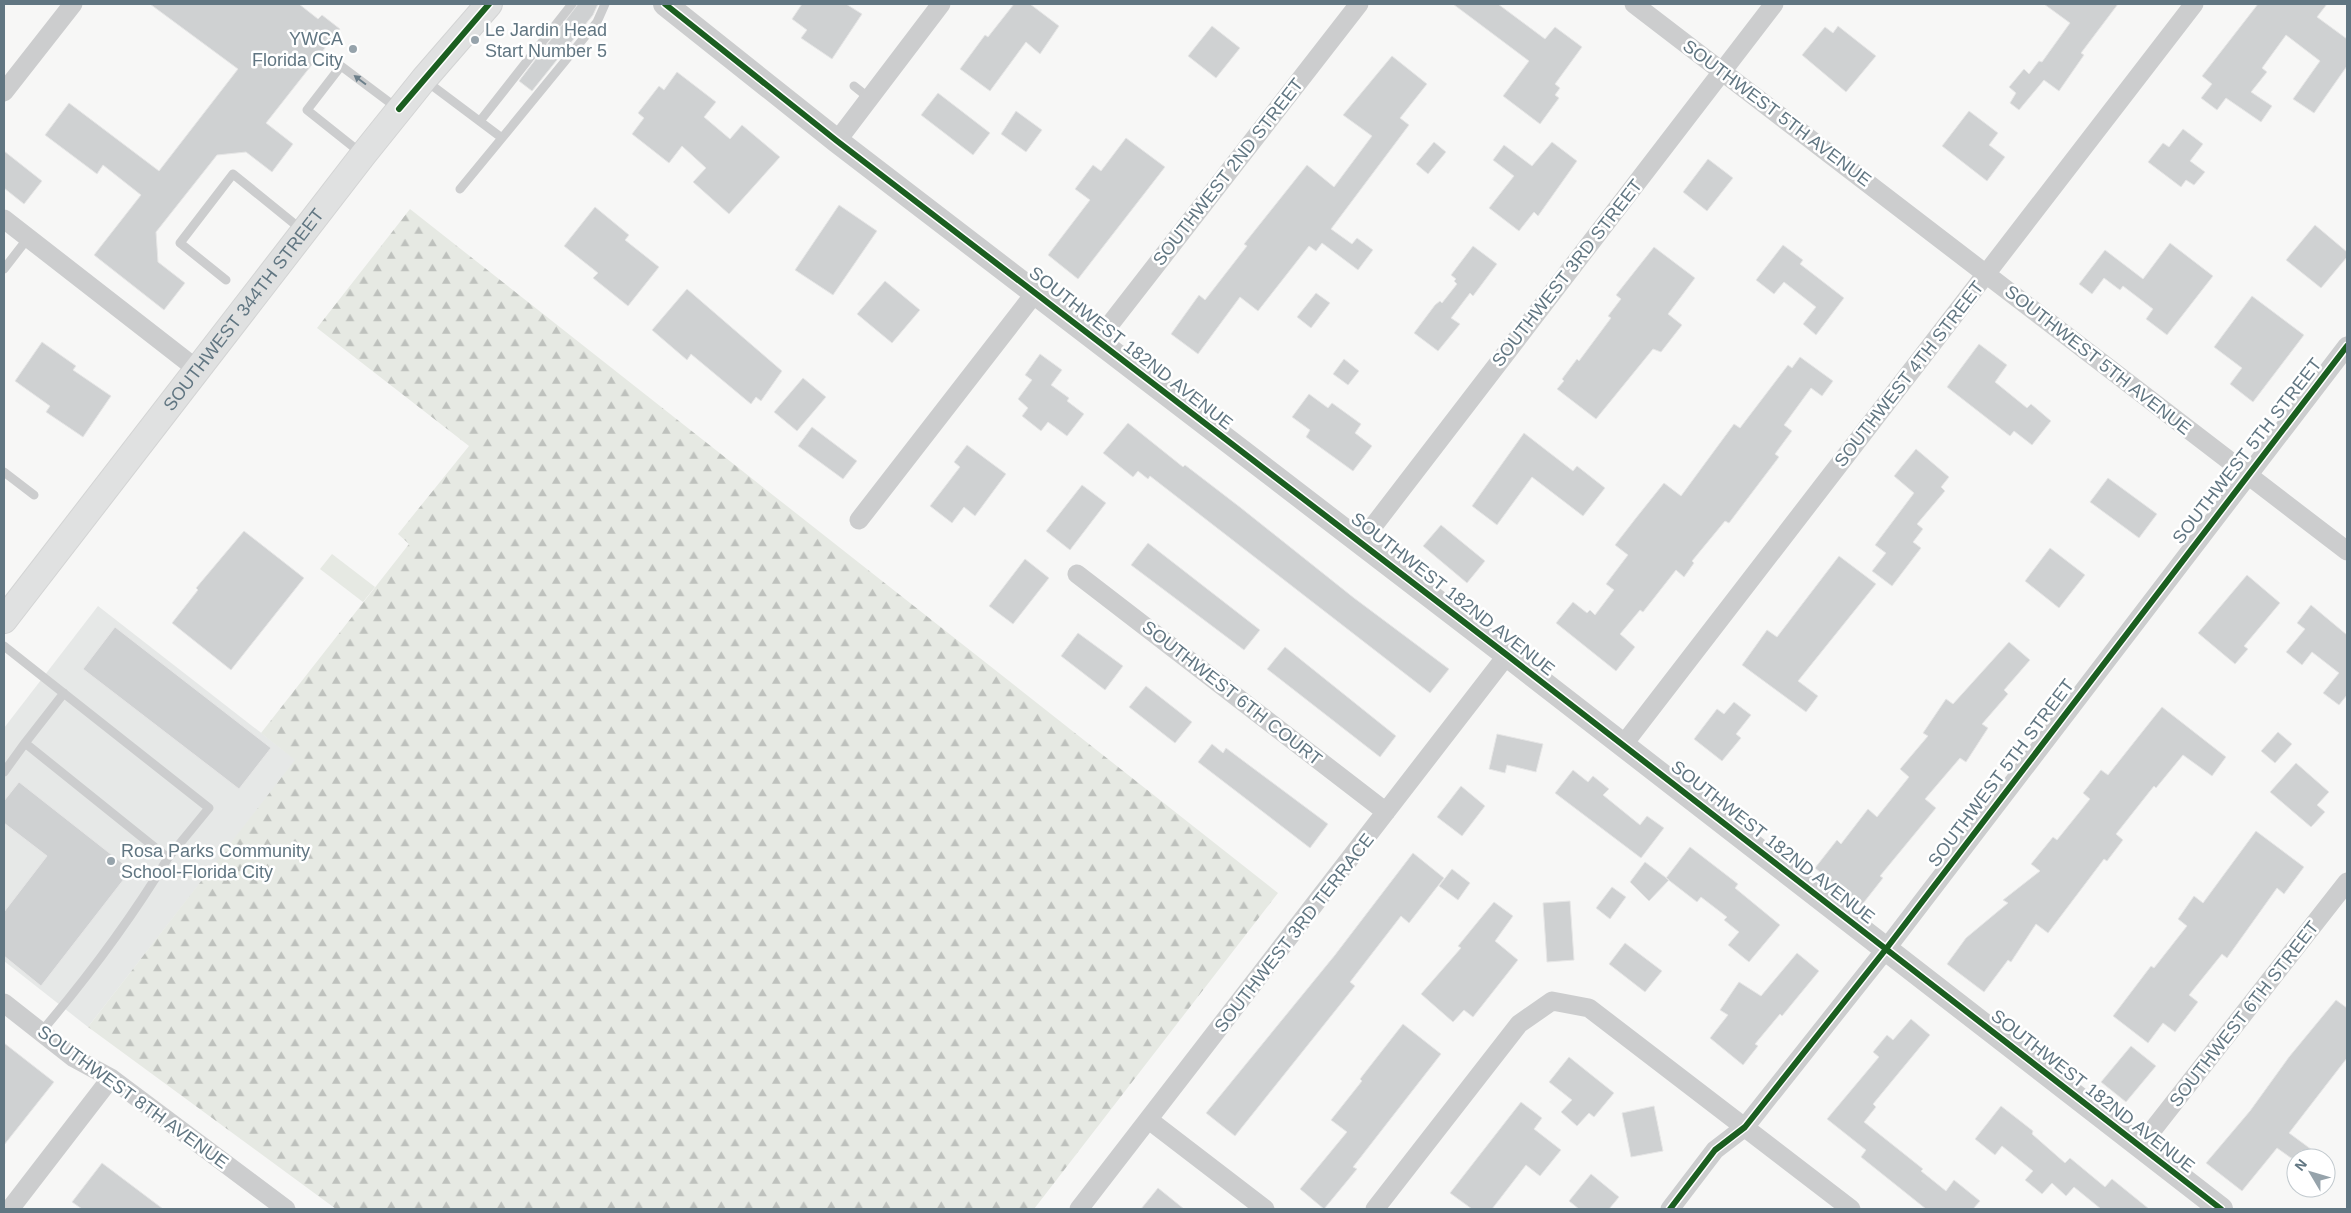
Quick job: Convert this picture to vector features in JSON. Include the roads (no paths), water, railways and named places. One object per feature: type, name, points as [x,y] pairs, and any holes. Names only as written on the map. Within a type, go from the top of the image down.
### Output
[{"type":"main road","name":"SOUTHWEST 344TH STREET","points":[[4,620],[363,155],[424,79],[489,4]]},
{"type":"street","points":[[4,92],[73,4]]},
{"type":"street","name":"SOUTHWEST 182ND AVENUE","points":[[665,4],[837,141],[1361,542],[2222,1209]]},
{"type":"street","points":[[837,141],[941,4]]},
{"type":"street","name":"SOUTHWEST 2ND STREET","points":[[1097,341],[1359,4]]},
{"type":"street","name":"SOUTHWEST 5TH AVENUE","points":[[1634,4],[2347,551]]},
{"type":"street","name":"SOUTHWEST 3RD STREET","points":[[1361,542],[1774,4]]},
{"type":"street","name":"SOUTHWEST 4TH STREET","points":[[1623,745],[2194,4]]},
{"type":"street","points":[[4,220],[198,370]]},
{"type":"street","points":[[859,520],[1035,292]]},
{"type":"street","name":"SOUTHWEST 5TH STREET","points":[[1670,1209],[1715,1150],[1745,1127],[1886,949],[2347,346]]},
{"type":"street","name":"SOUTHWEST 6TH COURT","points":[[1077,574],[1386,812]]},
{"type":"street","name":"SOUTHWEST 3RD TERRACE","points":[[1079,1209],[1507,655]]},
{"type":"street","name":"SOUTHWEST 6TH STREET","points":[[2140,1146],[2347,882]]},
{"type":"street","points":[[1375,1209],[1519,1024],[1552,1001],[1589,1008],[1851,1209]]},
{"type":"street","name":"SOUTHWEST 8TH AVENUE","points":[[4,1003],[74,1058],[111,1078],[286,1209]]},
{"type":"street","points":[[10,1209],[111,1078]]},
{"type":"street","points":[[1149,1120],[1265,1209]]},
{"type":"lane","points":[[480,121],[572,4]]},
{"type":"lane","points":[[460,189],[586,30],[597,22],[605,4]]},
{"type":"lane","points":[[363,155],[307,110],[342,66],[399,110]]},
{"type":"lane","points":[[424,79],[502,138]]},
{"type":"lane","points":[[854,86],[869,98]]},
{"type":"lane","points":[[226,280],[180,243],[232,174],[304,231]]},
{"type":"lane","points":[[4,269],[28,238]]},
{"type":"lane","points":[[4,472],[34,495]]},
{"type":"lane","points":[[4,646],[209,808],[168,858],[146,892],[66,1002],[41,1032]]},
{"type":"lane","points":[[4,772],[64,693]]},
{"type":"lane","points":[[26,743],[168,858]]},
{"type":"place","name":"Le Jardin Head Start Number 5","points":[[475,40]]},
{"type":"place","name":"YWCA Florida City","points":[[353,49]]},
{"type":"place","name":"Rosa Parks Community School-Florida City","points":[[111,861]]}]
